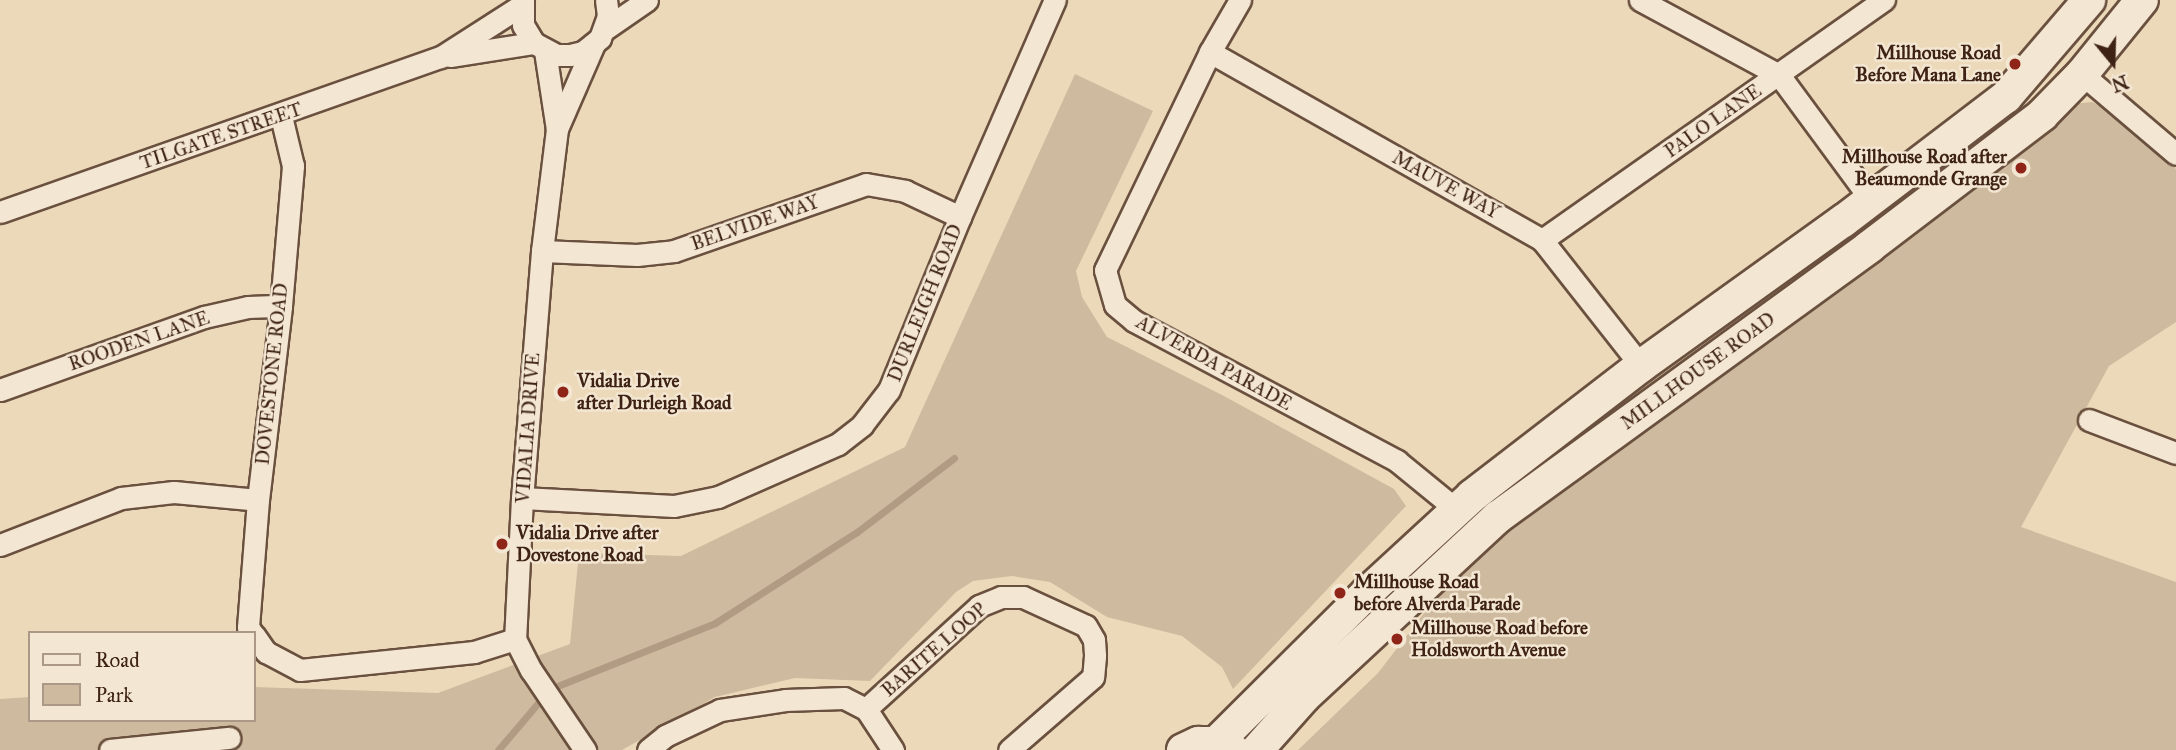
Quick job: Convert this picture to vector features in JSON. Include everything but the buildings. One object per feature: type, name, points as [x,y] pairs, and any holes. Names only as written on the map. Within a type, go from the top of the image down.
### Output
[{"type":"main road","name":"MILLHOUSE ROAD","points":[[1183,750],[1198,743],[1225,747],[1367,593],[1457,510],[1641,366],[1871,200],[2006,97],[2089,0]]},
{"type":"main road","name":"MILLHOUSE ROAD","points":[[1257,750],[1304,697],[1498,517],[1891,231],[2042,115],[2082,74],[2143,0]]},
{"type":"street","points":[[599,37],[608,16],[606,0]]},
{"type":"street","points":[[599,37],[647,0]]},
{"type":"street","name":"DURLEIGH ROAD","points":[[522,498],[674,506],[718,497],[838,444],[862,425],[889,390],[960,217],[1055,0]]},
{"type":"street","name":"ALVERDA PARADE","points":[[1240,0],[1210,52],[1105,270],[1115,304],[1134,321],[1397,461],[1457,510]]},
{"type":"street","points":[[1640,0],[1779,75],[1871,200]]},
{"type":"street","name":"PALO LANE","points":[[1542,240],[1884,0]]},
{"type":"street","name":"TILGATE STREET","points":[[0,212],[281,116],[441,57],[523,3]]},
{"type":"street","name":"VIDALIA DRIVE","points":[[523,3],[523,25],[539,47],[557,129]]},
{"type":"street","name":"TILGATE STREET","points":[[441,57],[539,47],[570,55],[599,37]]},
{"type":"street","name":"VIDALIA DRIVE","points":[[515,639],[522,498],[542,251],[557,129],[599,37]]},
{"type":"street","name":"MAUVE WAY","points":[[1210,52],[1542,240],[1641,366]]},
{"type":"street","points":[[2082,74],[2176,154]]},
{"type":"street","name":"DOVESTONE ROAD","points":[[251,631],[248,627],[258,500],[281,306],[293,166],[281,116]]},
{"type":"street","name":"BELVIDE WAY","points":[[542,251],[637,255],[674,251],[866,184],[905,191],[960,217]]},
{"type":"street","name":"ROODEN LANE","points":[[0,390],[204,317],[248,307],[281,306]]},
{"type":"street","points":[[2089,420],[2176,453]]},
{"type":"street","points":[[0,545],[121,498],[174,492],[258,500]]},
{"type":"street","name":"BARITE LOOP","points":[[866,709],[979,606],[1001,597],[1023,597],[1086,626],[1094,640],[1095,656],[1093,677],[1009,750]]},
{"type":"street","name":"DOVESTONE ROAD","points":[[256,638],[266,652],[300,670],[474,652],[515,639]]},
{"type":"street","points":[[515,639],[531,670],[584,750]]},
{"type":"street","points":[[648,750],[665,736],[720,710],[785,700],[844,698],[866,709],[893,750]]},
{"type":"street","points":[[110,750],[229,738]]},
{"type":"green space","points":[[1075,74],[1153,111],[1076,271],[1082,297],[1107,337],[1222,395],[1394,489],[1406,506],[1233,689],[1222,667],[1182,636],[1107,617],[1050,582],[1012,576],[973,581],[956,592],[870,681],[795,678],[715,697],[622,750],[0,750],[0,699],[28,697],[28,722],[256,722],[256,687],[438,693],[570,644],[579,553],[681,556],[905,447]]},
{"type":"green space","points":[[2092,102],[2112,112],[2176,169],[2176,322],[2109,366],[2021,527],[2176,582],[2176,750],[1298,750],[1378,673],[1475,547],[2073,104]]},
{"type":"waterway","points":[[498,750],[550,689],[715,623],[857,532],[954,458]]},
{"type":"place","name":"Millhouse Road Before Mana Lane","points":[[2015,64]]},
{"type":"place","name":"Millhouse Road after Beaumonde Grange","points":[[2021,168]]},
{"type":"place","name":"Vidalia Drive after Durleigh Road","points":[[563,392]]},
{"type":"place","name":"Vidalia Drive after Dovestone Road","points":[[502,544]]},
{"type":"place","name":"Millhouse Road before Alverda Parade","points":[[1340,593]]},
{"type":"place","name":"Millhouse Road before Holdsworth Avenue","points":[[1397,639]]}]
